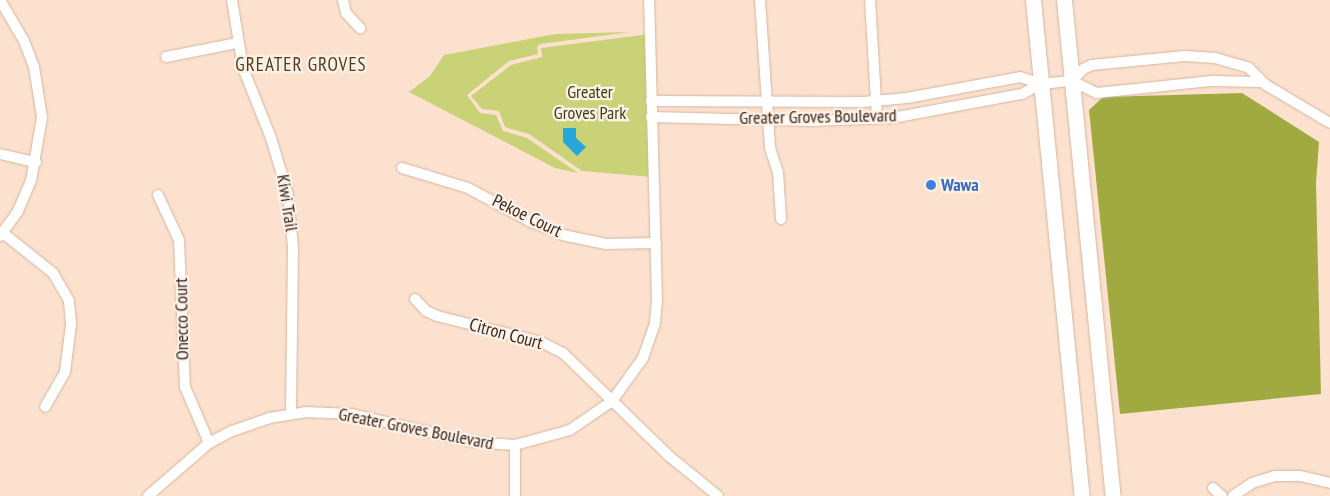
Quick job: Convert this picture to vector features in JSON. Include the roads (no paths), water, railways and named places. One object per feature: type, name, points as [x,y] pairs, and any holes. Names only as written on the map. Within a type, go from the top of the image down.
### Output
[{"type":"highway","points":[[1033,0],[1082,496]]},
{"type":"highway","points":[[1064,0],[1113,496]]},
{"type":"highway","points":[[1073,402],[1084,418],[1092,496]]},
{"type":"street","points":[[0,0],[24,41],[39,84],[42,117],[36,162],[18,211],[1,235],[53,273],[69,300],[71,325],[66,372],[60,387],[45,407]]},
{"type":"street","name":"Kiwi Trail","points":[[232,0],[237,43],[251,92],[271,138],[288,195],[293,247],[291,414]]},
{"type":"street","points":[[343,0],[346,13],[360,28]]},
{"type":"street","name":"Greater Groves Boulevard","points":[[148,496],[208,444],[252,423],[291,414],[352,414],[472,442],[515,445],[570,430],[612,401],[643,358],[651,339],[657,301],[649,0]]},
{"type":"street","points":[[760,0],[767,120],[770,148],[778,172],[781,219]]},
{"type":"street","points":[[870,0],[877,119]]},
{"type":"street","points":[[166,57],[237,43]]},
{"type":"street","points":[[1261,82],[1212,81],[1096,93],[1072,81],[1083,69],[1092,65],[1195,56],[1249,68],[1261,82],[1330,123]]},
{"type":"street","name":"Greater Groves Boulevard","points":[[651,101],[876,102],[1020,77],[1041,84]]},
{"type":"street","name":"Greater Groves Boulevard","points":[[651,117],[767,120],[877,119],[1022,94],[1041,84],[1072,81]]},
{"type":"street","points":[[0,154],[36,162]]},
{"type":"street","name":"Pekoe Court","points":[[402,168],[468,188],[529,221],[563,235],[606,244],[656,243]]},
{"type":"street","name":"Onecco Court","points":[[158,195],[179,240],[185,387],[208,444]]},
{"type":"street","name":"Citron Court","points":[[415,299],[426,311],[437,316],[541,342],[556,348],[669,456],[718,496]]},
{"type":"street","points":[[515,445],[515,496]]},
{"type":"street","points":[[1233,496],[1252,483],[1276,476],[1300,476],[1330,483]]},
{"type":"street","points":[[1212,488],[1222,496]]},
{"type":"water","points":[[563,128],[576,128],[576,138],[586,147],[577,156],[563,142]]},
{"type":"place","name":"Wawa","points":[[931,185]]},
{"type":"district","name":"GREATER GROVES","points":[[301,65]]},
{"type":"park label","name":"Greater Groves Park","points":[[590,104]]}]
